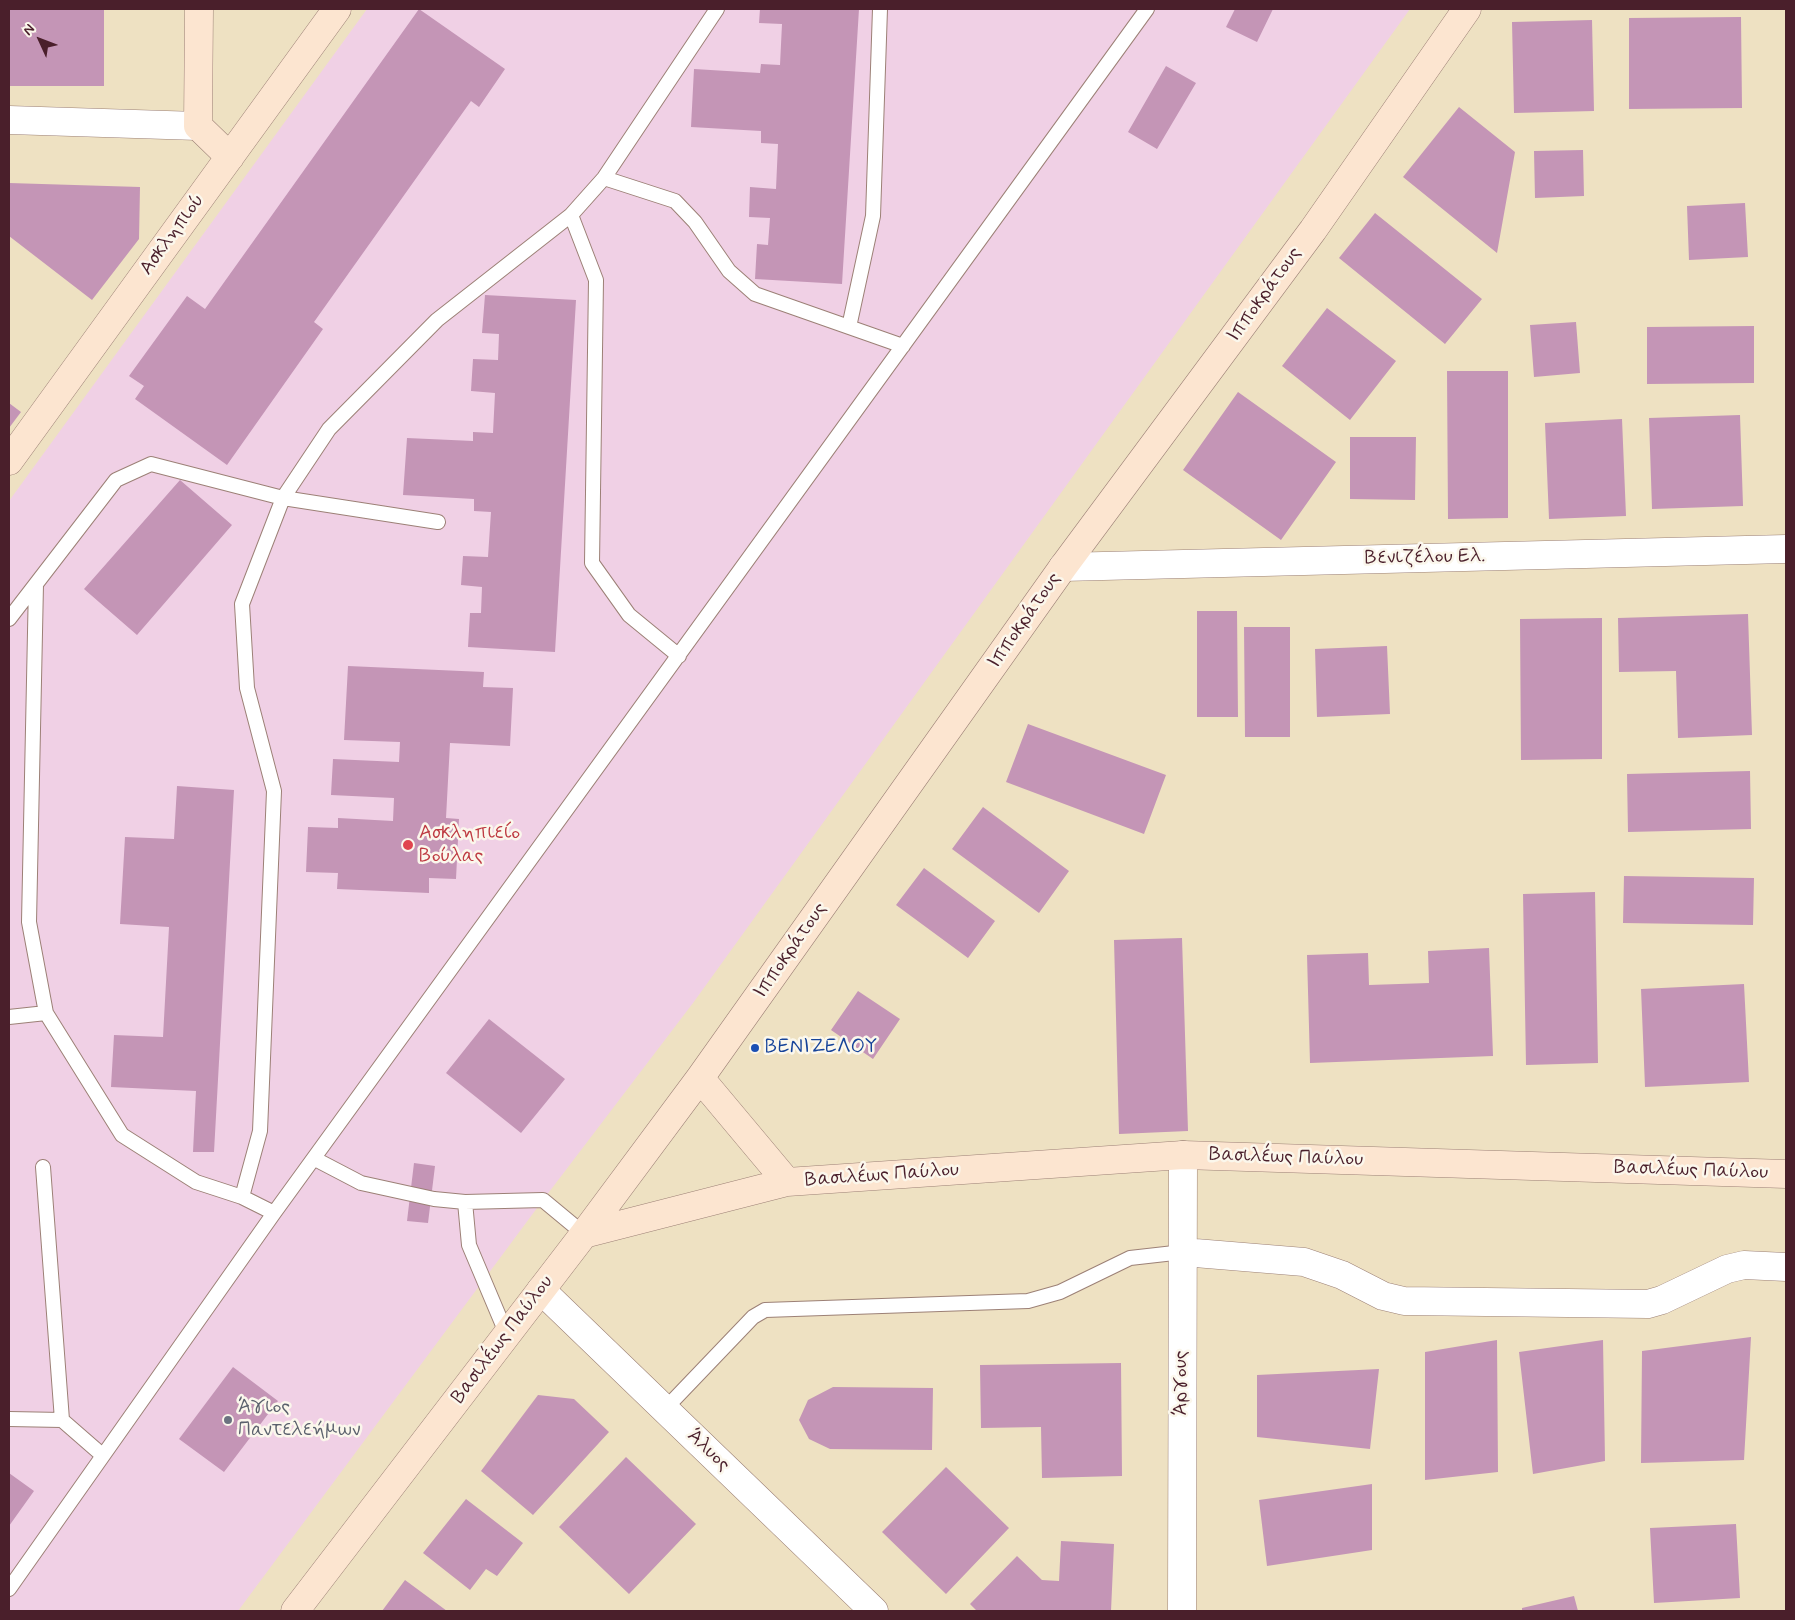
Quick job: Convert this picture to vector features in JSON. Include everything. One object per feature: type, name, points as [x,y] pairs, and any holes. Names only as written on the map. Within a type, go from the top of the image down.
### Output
[{"type":"street","points":[[198,126],[199,9]]},
{"type":"street","name":"Ασκληπιού","points":[[9,461],[337,9]]},
{"type":"street","name":"Ιπποκράτους","points":[[584,1234],[700,1078],[1064,567],[1313,230],[1467,9]]},
{"type":"street","points":[[9,120],[198,126],[230,157]]},
{"type":"street","name":"Βενιζέλου Ελ.","points":[[1064,567],[1786,549]]},
{"type":"street","name":"Βασιλέως Παύλου","points":[[700,1078],[787,1182]]},
{"type":"street","name":"Βασιλέως Παύλου","points":[[295,1611],[584,1234],[787,1182],[1183,1155],[1786,1174]]},
{"type":"street","name":"Άργους","points":[[1182,1611],[1183,1155]]},
{"type":"street","points":[[1183,1252],[1304,1262],[1342,1275],[1383,1296],[1404,1301],[1648,1304],[1662,1300],[1727,1269],[1744,1265],[1786,1266]]},
{"type":"street","name":"Άλυος","points":[[541,1290],[874,1611]]},
{"type":"lane","points":[[242,1197],[260,1132],[274,791],[247,688],[242,604],[283,498],[329,429],[437,320],[570,215],[604,178],[717,9]]},
{"type":"lane","points":[[849,327],[873,216],[880,9]]},
{"type":"lane","points":[[9,1589],[102,1454],[274,1213],[679,656],[1143,12]]},
{"type":"lane","points":[[604,178],[675,201],[695,222],[729,271],[755,294],[903,346]]},
{"type":"lane","points":[[570,215],[596,280],[592,563],[629,615],[679,656]]},
{"type":"lane","points":[[9,619],[116,480],[151,464],[283,498],[438,522]]},
{"type":"lane","points":[[36,584],[29,922],[46,1013],[122,1135],[196,1182],[242,1197],[274,1213]]},
{"type":"lane","points":[[9,1017],[46,1013]]},
{"type":"lane","points":[[315,1159],[361,1183],[434,1199],[465,1202],[543,1200],[584,1234]]},
{"type":"lane","points":[[43,1167],[62,1420]]},
{"type":"lane","points":[[465,1202],[469,1245],[507,1335]]},
{"type":"lane","points":[[664,1409],[753,1317],[765,1310],[1028,1301],[1060,1292],[1130,1258],[1183,1252]]},
{"type":"lane","points":[[9,1418],[62,1420],[102,1454]]},
{"type":"shaded area","name":"Ασκληπιείο Βούλας","points":[[367,9],[1410,9],[693,1003],[543,1200],[238,1611],[9,1611],[9,501]]},
{"type":"building","points":[[9,9],[104,9],[104,86],[9,86]]},
{"type":"building","points":[[419,9],[505,69],[479,107],[471,101],[314,322],[323,329],[227,465],[135,399],[144,386],[129,376],[187,296],[205,309]]},
{"type":"building","points":[[760,9],[859,9],[842,284],[755,279],[757,244],[768,245],[770,218],[749,217],[750,187],[776,189],[778,144],[761,143],[761,131],[691,127],[694,69],[760,73],[761,64],[780,65],[782,24],[759,23]]},
{"type":"building","points":[[1235,9],[1273,9],[1257,42],[1226,27]]},
{"type":"building","points":[[1741,17],[1742,108],[1629,109],[1629,18]]},
{"type":"building","points":[[1592,20],[1594,111],[1514,113],[1512,22]]},
{"type":"building","points":[[1166,66],[1196,83],[1157,149],[1128,132]]},
{"type":"building","points":[[1459,107],[1515,152],[1497,253],[1403,177]]},
{"type":"building","points":[[1583,150],[1584,196],[1535,198],[1534,151]]},
{"type":"building","points":[[9,183],[140,187],[139,239],[92,300],[9,236]]},
{"type":"building","points":[[1745,203],[1748,257],[1689,260],[1687,206]]},
{"type":"building","points":[[1375,213],[1482,299],[1445,344],[1339,258]]},
{"type":"building","points":[[485,295],[576,300],[555,652],[468,647],[470,613],[481,613],[482,587],[461,585],[463,556],[488,557],[491,512],[474,511],[474,499],[403,495],[407,438],[473,441],[473,432],[493,433],[495,393],[471,391],[473,359],[498,360],[499,334],[482,333]]},
{"type":"building","points":[[1327,308],[1396,361],[1350,420],[1282,366]]},
{"type":"building","points":[[1576,322],[1580,373],[1534,377],[1530,325]]},
{"type":"building","points":[[1754,326],[1754,383],[1647,384],[1647,327]]},
{"type":"building","points":[[1447,371],[1508,371],[1508,518],[1448,519]]},
{"type":"building","points":[[1238,392],[1336,462],[1281,540],[1183,470]]},
{"type":"building","points":[[9,403],[21,412],[9,428]]},
{"type":"building","points":[[1740,415],[1743,506],[1652,509],[1649,418]]},
{"type":"building","points":[[1622,419],[1626,516],[1549,519],[1545,423]]},
{"type":"building","points":[[1350,437],[1416,437],[1415,500],[1350,499]]},
{"type":"building","points":[[180,480],[232,525],[137,635],[84,589]]},
{"type":"building","points":[[1197,611],[1237,611],[1238,717],[1197,717]]},
{"type":"building","points":[[1748,614],[1752,735],[1678,738],[1676,671],[1619,672],[1618,618]]},
{"type":"building","points":[[1602,618],[1602,759],[1521,760],[1520,619]]},
{"type":"building","points":[[1244,627],[1290,627],[1290,737],[1245,737]]},
{"type":"building","points":[[1387,646],[1390,714],[1317,717],[1315,649]]},
{"type":"building","points":[[348,666],[484,672],[483,687],[513,688],[510,746],[450,743],[446,818],[459,819],[456,879],[429,878],[429,893],[337,889],[338,873],[306,872],[308,827],[338,828],[338,818],[393,821],[394,798],[331,795],[333,759],[399,762],[400,742],[344,740]]},
{"type":"building","points":[[1028,724],[1166,775],[1144,834],[1006,782]]},
{"type":"building","points":[[1750,771],[1751,829],[1628,832],[1627,774]]},
{"type":"building","points":[[177,786],[234,790],[214,1152],[193,1152],[196,1091],[111,1087],[114,1035],[163,1037],[169,927],[120,924],[125,837],[174,839]]},
{"type":"building","points":[[983,807],[1069,871],[1039,913],[952,849]]},
{"type":"building","points":[[924,868],[995,921],[968,958],[896,905]]},
{"type":"building","points":[[1624,876],[1754,878],[1753,925],[1623,923]]},
{"type":"building","points":[[1595,892],[1598,1063],[1526,1065],[1523,894]]},
{"type":"building","points":[[1182,938],[1188,1131],[1119,1134],[1114,940]]},
{"type":"building","points":[[1489,948],[1493,1056],[1310,1063],[1307,955],[1368,953],[1369,985],[1429,983],[1428,951]]},
{"type":"building","points":[[1744,984],[1749,1082],[1645,1087],[1641,989]]},
{"type":"building","points":[[858,991],[900,1019],[873,1059],[831,1030]]},
{"type":"building","points":[[489,1019],[565,1079],[521,1133],[446,1073]]},
{"type":"building","points":[[414,1163],[435,1166],[428,1223],[407,1221]]},
{"type":"building","points":[[1751,1337],[1744,1460],[1641,1463],[1642,1351]]},
{"type":"building","points":[[1497,1340],[1498,1472],[1425,1480],[1425,1352]]},
{"type":"building","points":[[1603,1340],[1605,1461],[1533,1474],[1519,1352]]},
{"type":"building","points":[[1121,1363],[1122,1476],[1042,1478],[1041,1427],[981,1428],[980,1365]]},
{"type":"building","name":"Άγιος Παντελεήμων","points":[[233,1367],[278,1401],[224,1472],[179,1439]]},
{"type":"building","points":[[1379,1369],[1370,1449],[1257,1437],[1257,1375]]},
{"type":"building","points":[[833,1387],[933,1388],[932,1450],[830,1449],[809,1439],[799,1420],[808,1400]]},
{"type":"building","points":[[538,1395],[574,1399],[609,1432],[533,1515],[481,1471]]},
{"type":"building","points":[[626,1457],[696,1524],[629,1594],[559,1527]]},
{"type":"building","points":[[946,1467],[1009,1528],[946,1594],[882,1532]]},
{"type":"building","points":[[9,1473],[34,1491],[9,1526]]},
{"type":"building","points":[[1372,1484],[1372,1550],[1267,1566],[1259,1500]]},
{"type":"building","points":[[466,1499],[523,1543],[497,1576],[486,1569],[470,1590],[423,1553]]},
{"type":"building","points":[[1736,1524],[1740,1598],[1654,1603],[1650,1528]]},
{"type":"building","points":[[1061,1541],[1114,1544],[1111,1611],[977,1611],[970,1604],[1017,1556],[1042,1580],[1059,1581]]},
{"type":"building","points":[[405,1580],[447,1611],[382,1611]]},
{"type":"building","points":[[1574,1596],[1578,1611],[1522,1611],[1522,1608]]},
{"type":"place","name":"Ασκληπιείο Βούλας","points":[[408,845]]},
{"type":"place","name":"ΒΕΝΙΖΕΛΟΥ","points":[[755,1048]]},
{"type":"place","name":"Άγιος Παντελεήμων","points":[[228,1420]]}]
